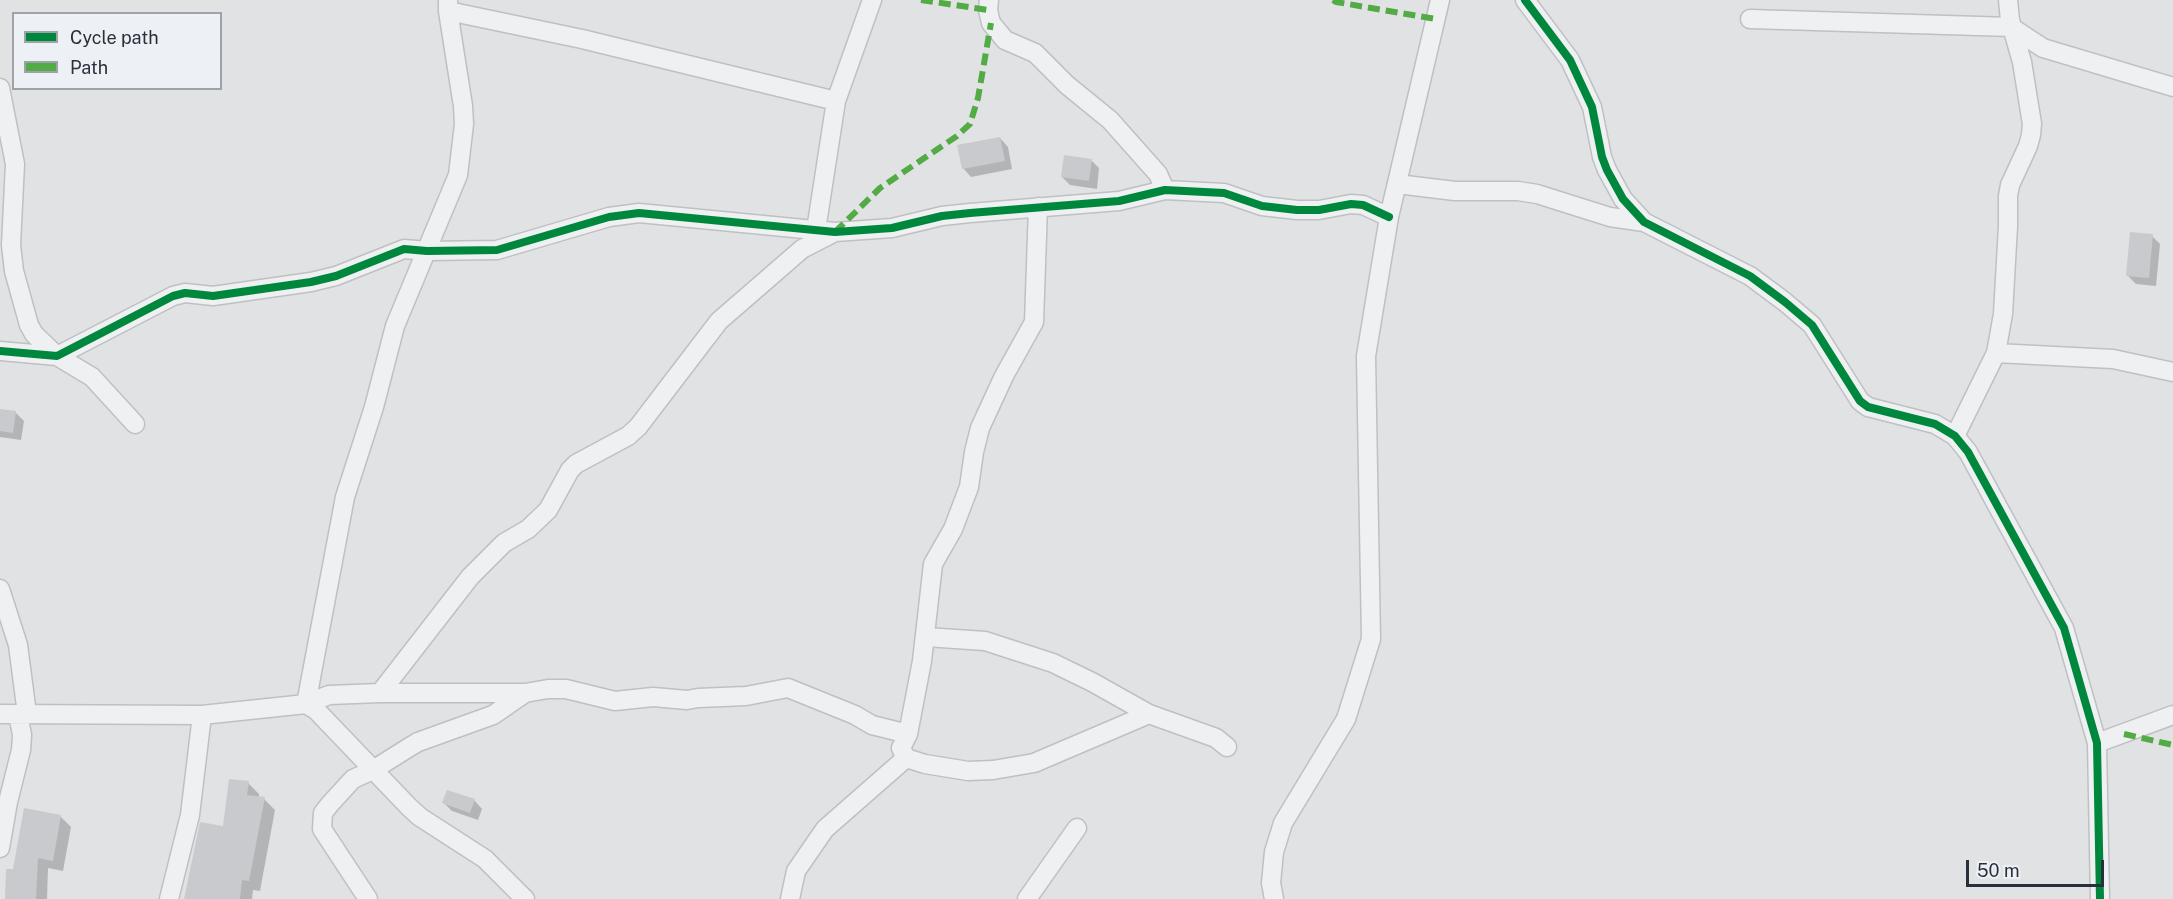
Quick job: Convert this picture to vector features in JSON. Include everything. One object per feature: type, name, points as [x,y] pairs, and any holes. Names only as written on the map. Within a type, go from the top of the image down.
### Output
[{"type":"street","points":[[816,230],[836,101],[872,0]]},
{"type":"street","points":[[989,0],[988,10],[991,23],[1005,40],[1035,52],[1067,85],[1110,120],[1158,174],[1165,190]]},
{"type":"street","points":[[1274,899],[1271,883],[1274,852],[1283,823],[1346,718],[1371,639],[1366,356],[1389,217],[1440,0]]},
{"type":"street","points":[[1525,0],[1570,60],[1592,107],[1602,157],[1607,170],[1623,198],[1644,222]]},
{"type":"street","points":[[1955,436],[1996,353],[2003,314],[2008,196],[2010,185],[2028,147],[2032,124],[2022,62],[2012,27],[2008,0]]},
{"type":"street","points":[[306,704],[345,497],[374,407],[395,326],[458,175],[464,124],[462,91],[448,6],[836,101]]},
{"type":"street","points":[[1750,19],[2012,27],[2043,48],[2173,87]]},
{"type":"street","points":[[0,88],[15,164],[11,245],[16,282],[29,325],[34,334],[57,356],[92,377],[135,424]]},
{"type":"street","points":[[1397,184],[1455,191],[1518,191],[1537,194],[1610,217],[1644,222],[1750,276],[1785,302],[1812,325],[1860,401],[1868,407],[1935,424],[1955,436],[1968,452],[2064,628],[2097,743],[2100,899]]},
{"type":"street","points":[[0,351],[57,356],[173,296],[185,293],[213,296],[303,283],[336,276],[404,249],[497,250],[609,217],[639,213],[835,232],[892,228],[951,215],[1119,201],[1165,190],[1224,193],[1262,206],[1297,210],[1319,210],[1351,204],[1363,205],[1389,217]]},
{"type":"street","points":[[1038,207],[1034,322],[1004,376],[980,428],[969,488],[953,529],[933,564],[926,638],[908,734],[901,748],[906,758],[946,769],[993,770],[1034,763],[1149,714]]},
{"type":"street","points":[[380,693],[470,577],[504,543],[528,529],[548,510],[570,470],[576,464],[628,436],[638,427],[719,321],[802,249],[835,232]]},
{"type":"street","points":[[1996,353],[2094,357],[2142,364],[2173,372]]},
{"type":"street","points":[[0,589],[18,645],[15,714],[22,735],[21,750],[8,802],[0,848]]},
{"type":"street","points":[[926,638],[985,641],[1053,663],[1149,714],[1216,738],[1227,747]]},
{"type":"street","points":[[15,714],[202,716],[306,704],[329,695],[380,693],[525,693],[566,689],[615,701],[746,696],[788,688],[872,725],[908,734]]},
{"type":"street","points":[[368,899],[322,829],[323,813],[348,784],[418,742],[492,715],[525,693]]},
{"type":"street","points":[[306,704],[316,710],[420,817],[485,859],[525,899]]},
{"type":"street","points":[[2097,743],[2173,715]]},
{"type":"street","points":[[169,899],[189,815],[202,716]]},
{"type":"street","points":[[790,899],[796,871],[825,829],[906,758]]},
{"type":"street","points":[[1027,899],[1077,828]]},
{"type":"building","points":[[1000,137],[1005,161],[962,169],[957,145]]},
{"type":"building","points":[[1064,155],[1092,159],[1089,181],[1061,177]]},
{"type":"building","points":[[2130,232],[2153,234],[2149,278],[2126,276]]},
{"type":"building","points":[[0,409],[16,411],[13,433],[0,431]]},
{"type":"building","points":[[229,779],[249,781],[247,795],[265,797],[249,881],[242,880],[240,899],[184,899],[200,822],[223,826]]},
{"type":"building","points":[[447,790],[475,799],[470,813],[442,803]]},
{"type":"building","points":[[24,808],[61,815],[53,861],[38,858],[36,899],[5,899],[6,869],[13,869]]},
{"type":"marked path","points":[[921,0],[988,10]]},
{"type":"marked path","points":[[1333,0],[1436,19]]},
{"type":"marked path","points":[[835,232],[880,188],[957,136],[970,124],[978,98],[991,23]]},
{"type":"marked path","points":[[2124,734],[2173,745]]},
{"type":"cycle path","points":[[1525,0],[1570,60],[1592,107],[1602,157],[1607,170],[1623,199],[1644,222],[1750,276],[1785,302],[1812,325],[1860,401],[1868,407],[1935,424],[1955,436],[1968,452],[2064,628],[2097,743],[2100,899]]},
{"type":"cycle path","points":[[0,351],[57,356],[173,296],[185,293],[213,296],[311,282],[336,276],[404,249],[497,250],[609,217],[639,213],[835,232],[892,228],[942,216],[1119,201],[1165,190],[1224,193],[1262,206],[1297,210],[1319,210],[1351,204],[1363,205],[1389,217]]}]
